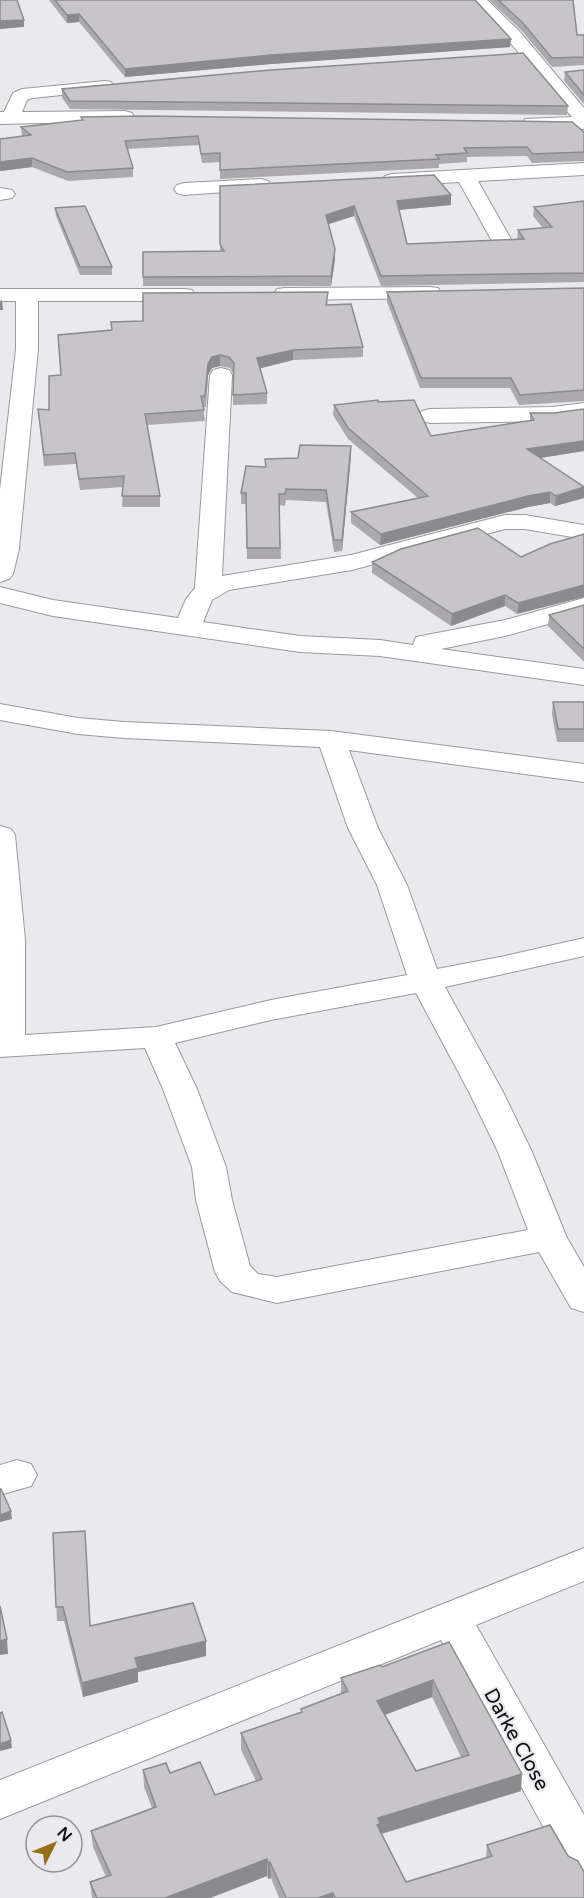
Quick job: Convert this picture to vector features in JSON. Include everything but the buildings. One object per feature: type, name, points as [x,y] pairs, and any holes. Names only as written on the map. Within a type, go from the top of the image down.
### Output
[{"type":"street","points":[[478,0],[528,53],[584,121]]},
{"type":"street","points":[[506,54],[528,53]]},
{"type":"street","points":[[546,75],[564,74]]},
{"type":"street","points":[[6,117],[19,98],[28,93],[119,84]]},
{"type":"street","points":[[6,117],[143,117]]},
{"type":"street","points":[[511,122],[584,121]]},
{"type":"street","points":[[379,180],[584,169]]},
{"type":"street","points":[[465,177],[501,241]]},
{"type":"street","points":[[184,189],[274,184]]},
{"type":"street","points":[[261,294],[450,293]]},
{"type":"street","points":[[0,295],[202,295]]},
{"type":"street","points":[[0,574],[6,549],[10,410],[27,349],[27,296]]},
{"type":"street","points":[[208,588],[221,375]]},
{"type":"street","points":[[430,416],[537,414],[584,410]]},
{"type":"street","points":[[188,628],[199,597],[208,588],[352,562],[505,522],[525,522],[584,532]]},
{"type":"street","points":[[0,595],[53,608],[300,644],[380,648],[584,677]]},
{"type":"street","points":[[380,648],[490,633],[584,606]]},
{"type":"street","points":[[0,712],[78,726],[112,729],[331,739],[584,774]]},
{"type":"street","points":[[331,739],[363,828],[392,885],[425,980],[515,1152],[549,1238],[584,1299]]},
{"type":"street","points":[[0,835],[7,901],[10,1021],[4,1046],[156,1037],[271,1010],[505,966],[584,947]]},
{"type":"street","points":[[156,1037],[180,1089],[209,1167],[214,1200],[233,1272],[245,1283],[277,1290],[549,1238]]},
{"type":"street","points":[[6,1798],[584,1564]]},
{"type":"street","name":"Darke Close","points":[[451,1619],[584,1858]]}]
